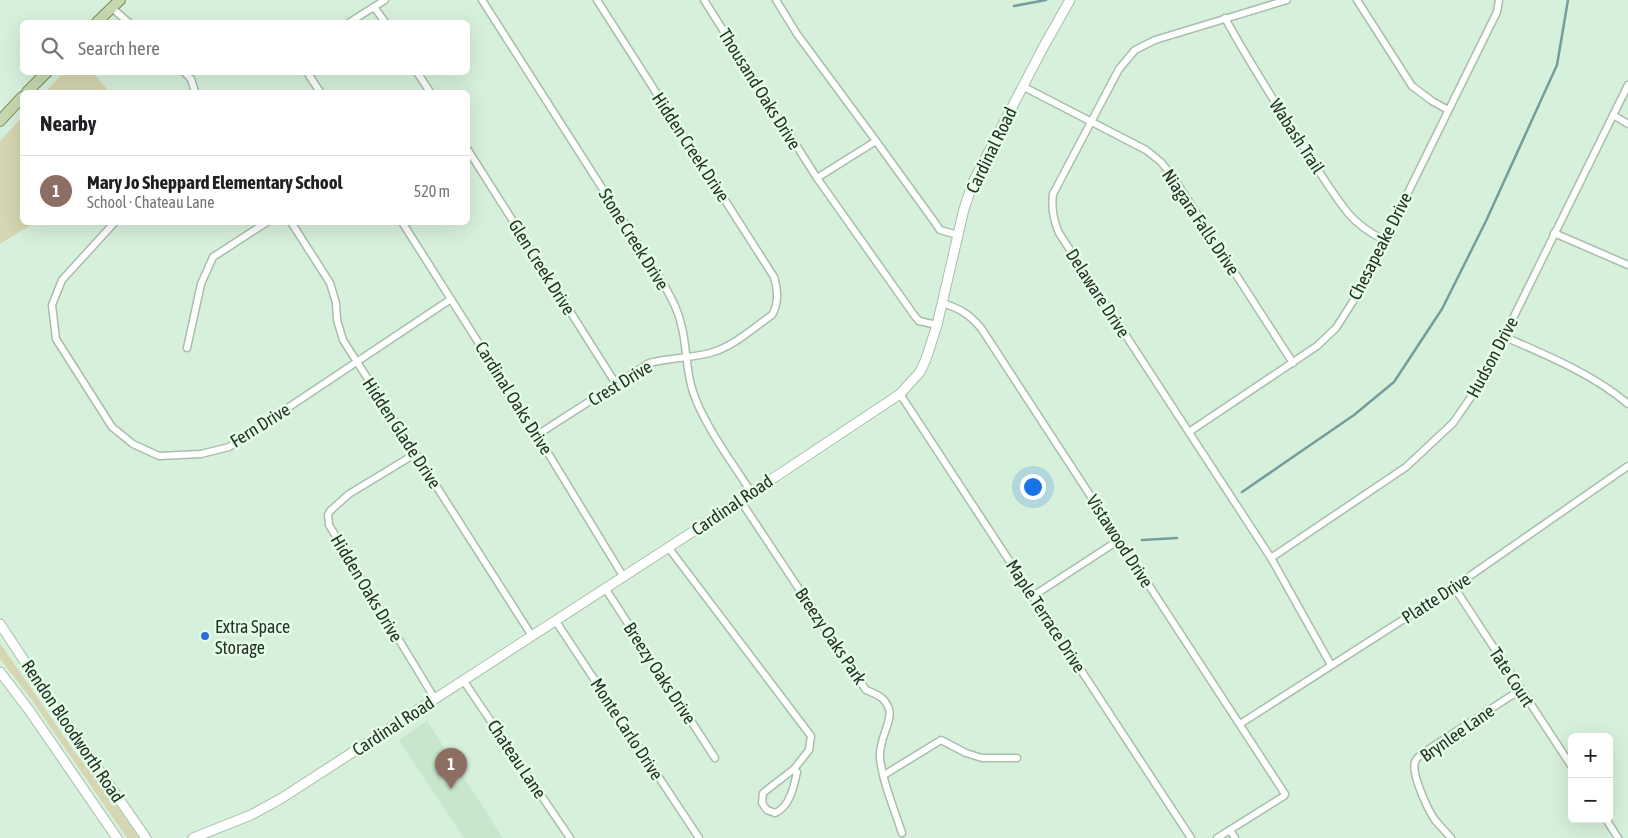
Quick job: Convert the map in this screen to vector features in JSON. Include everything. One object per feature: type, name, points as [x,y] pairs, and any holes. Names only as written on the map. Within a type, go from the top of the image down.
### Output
[{"type":"main road","points":[[99,20],[120,0]]},
{"type":"main road","points":[[29,90],[44,75]]},
{"type":"main road","points":[[0,121],[20,99]]},
{"type":"street","points":[[353,20],[385,0]]},
{"type":"street","name":"Stone Creek Drive","points":[[482,0],[675,305],[682,327],[692,391],[699,407],[751,492]]},
{"type":"street","name":"Hidden Creek Drive","points":[[597,0],[774,277],[778,297]]},
{"type":"street","name":"Thousand Oaks Drive","points":[[704,0],[816,178],[914,315],[919,321],[937,325]]},
{"type":"street","points":[[776,0],[797,34],[940,230],[958,235]]},
{"type":"street","name":"Cardinal Road","points":[[193,838],[251,815],[282,798],[900,394],[920,372],[926,359],[937,325],[964,209],[973,182],[1070,0]]},
{"type":"street","name":"Delaware Drive","points":[[1288,0],[1155,40],[1135,50],[1119,69],[1089,122],[1053,194],[1051,203],[1055,224],[1059,233],[1271,558],[1331,665]]},
{"type":"street","points":[[1357,0],[1412,86],[1448,110]]},
{"type":"street","name":"Chesapeake Drive","points":[[1189,432],[1293,363],[1317,346],[1336,328],[1359,292],[1497,12],[1499,0]]},
{"type":"street","points":[[374,7],[384,20]]},
{"type":"street","points":[[112,8],[126,20]]},
{"type":"street","name":"Wabash Trail","points":[[1225,18],[1282,114],[1335,196],[1348,214],[1360,226],[1384,240]]},
{"type":"street","points":[[187,75],[191,80],[194,90]]},
{"type":"street","points":[[309,75],[319,90]]},
{"type":"street","points":[[419,75],[429,90]]},
{"type":"street","name":"Hudson Drive","points":[[1271,558],[1406,467],[1453,423],[1471,397],[1505,337],[1554,233],[1628,85]]},
{"type":"street","name":"Niagara Falls Drive","points":[[1024,86],[1089,122],[1146,150],[1161,162],[1174,178],[1293,363]]},
{"type":"street","points":[[1613,116],[1628,124]]},
{"type":"street","points":[[816,178],[876,141]]},
{"type":"street","name":"Glen Creek Drive","points":[[470,153],[616,384]]},
{"type":"street","name":"Fern Drive","points":[[112,225],[62,280],[52,305],[56,339],[112,427],[133,444],[159,456],[201,454],[229,447],[451,300]]},
{"type":"street","points":[[187,348],[201,284],[213,257],[262,225]]},
{"type":"street","name":"Hidden Glade Drive","points":[[293,225],[330,283],[343,340],[532,636]]},
{"type":"street","name":"Cardinal Oaks Drive","points":[[404,225],[537,435],[623,576]]},
{"type":"street","points":[[1554,233],[1628,265]]},
{"type":"street","name":"Crest Drive","points":[[537,435],[649,363],[708,354],[730,344],[772,315],[778,297]]},
{"type":"street","name":"Vistawood Drive","points":[[942,303],[964,311],[981,328],[1285,795],[1230,830]]},
{"type":"street","points":[[1505,337],[1542,353],[1588,377],[1619,396],[1628,404]]},
{"type":"street","name":"Maple Terrace Drive","points":[[900,394],[1191,838]]},
{"type":"street","name":"Hidden Oaks Drive","points":[[415,454],[349,494],[334,506],[330,511],[328,520],[329,526],[435,699]]},
{"type":"street","name":"Platte Drive","points":[[1240,724],[1454,586],[1628,466]]},
{"type":"street","name":"Breezy Oaks Park","points":[[740,500],[866,690],[880,696],[888,707],[889,721],[880,748],[880,760],[902,833]]},
{"type":"street","points":[[1032,596],[1119,540]]},
{"type":"street","points":[[668,547],[811,736],[809,750],[794,769],[763,793],[762,803],[767,810],[775,813],[786,804],[797,772],[794,769]]},
{"type":"street","name":"Tate Court","points":[[1454,586],[1568,761]]},
{"type":"street","name":"Breezy Oaks Drive","points":[[605,588],[715,758]]},
{"type":"street","name":"Monte Carlo Drive","points":[[556,620],[699,838]]},
{"type":"street","name":"Rendon Bloodworth Road","points":[[0,624],[146,838]]},
{"type":"street","name":"Rendon Bloodworth Road","points":[[0,672],[29,710],[117,838]]},
{"type":"street","name":"Chateau Lane","points":[[463,680],[570,838]]},
{"type":"street","name":"Brynlee Lane","points":[[1451,838],[1435,820],[1427,806],[1414,770],[1415,762],[1418,756],[1520,690]]},
{"type":"street","points":[[884,775],[941,740],[966,753],[982,758],[1017,758]]},
{"type":"street","points":[[1609,823],[1618,838]]},
{"type":"street","points":[[1217,838],[1230,830],[1235,838]]},
{"type":"shaded area","points":[[61,75],[96,75],[107,90],[47,90]]},
{"type":"shaded area","points":[[20,119],[20,225],[31,225],[0,244],[0,141]]},
{"type":"shaded area","points":[[0,643],[74,751],[108,793],[139,838],[127,838],[29,696],[0,659]]},
{"type":"shaded area","points":[[427,721],[503,838],[464,838],[399,740]]},
{"type":"waterway","points":[[1014,6],[1046,0]]},
{"type":"waterway","points":[[1242,492],[1354,415],[1394,382],[1442,309],[1486,221],[1557,65],[1568,0]]},
{"type":"waterway","points":[[1142,540],[1177,538]]},
{"type":"place","name":"Extra Space Storage","points":[[205,636]]},
{"type":"place","name":"Mary Jo Sheppard Elementary School","points":[[451,789]]}]
